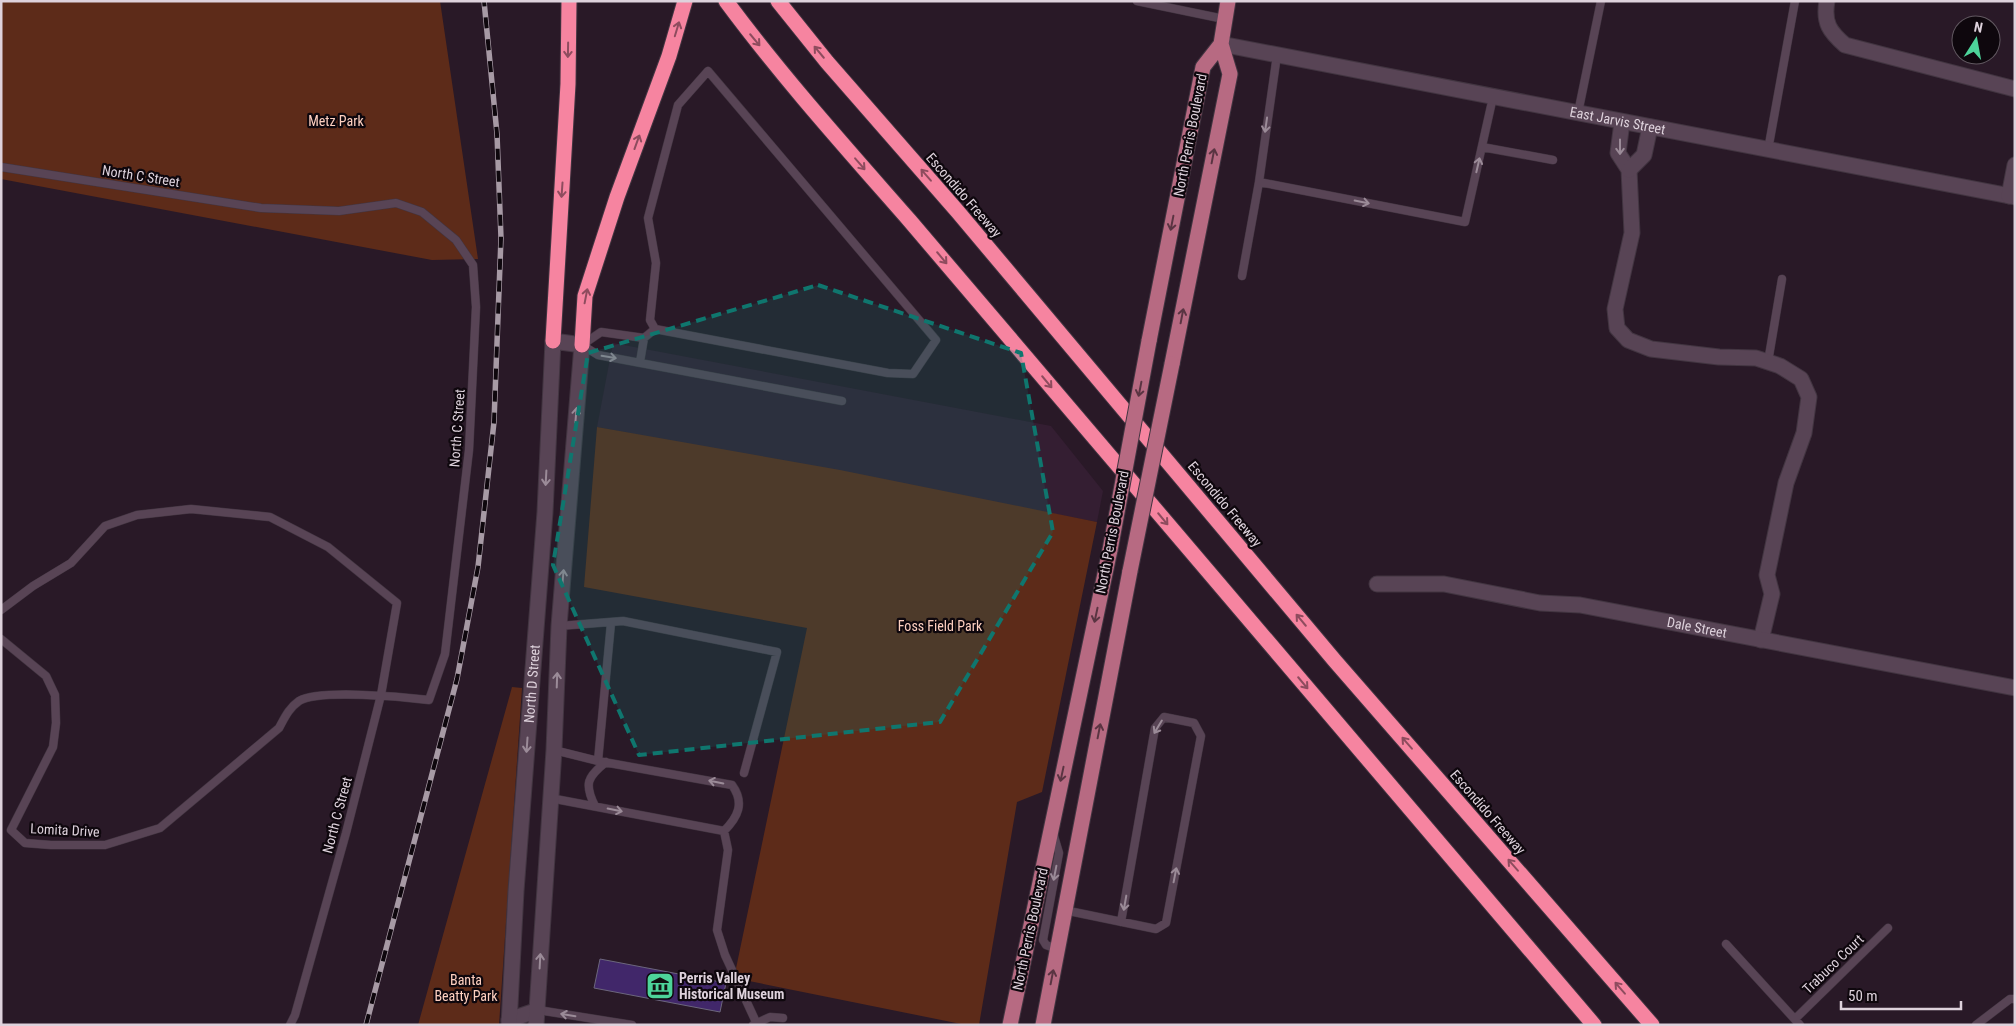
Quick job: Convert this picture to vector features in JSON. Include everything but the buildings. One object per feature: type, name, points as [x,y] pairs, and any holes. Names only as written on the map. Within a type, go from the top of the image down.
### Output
[{"type":"highway","points":[[553,342],[567,94],[569,1]]},
{"type":"highway","points":[[582,345],[585,296],[617,197],[669,56],[685,1]]},
{"type":"highway","points":[[726,1],[748,32],[823,121],[1594,1025]]},
{"type":"highway","name":"Escondido Freeway","points":[[778,1],[827,62],[958,212],[1335,660],[1652,1025]]},
{"type":"main road","name":"North Perris Boulevard","points":[[1042,1025],[1130,570],[1230,74],[1221,44],[1228,1]]},
{"type":"main road","name":"North Perris Boulevard","points":[[1010,1025],[1110,550],[1203,67],[1221,44]]},
{"type":"street","points":[[1827,1],[1825,11],[1831,34],[1846,45],[2015,90]]},
{"type":"street","name":"East Jarvis Street","points":[[1221,44],[2012,197]]},
{"type":"street","points":[[1622,122],[1618,153],[1629,170],[1632,233],[1615,309],[1616,328],[1628,340],[1651,349],[1719,357],[1756,358],[1780,366],[1801,379],[1809,397],[1804,433],[1786,482],[1767,575],[1772,594],[1761,640]]},
{"type":"street","points":[[1629,170],[1644,155],[1650,127]]},
{"type":"street","points":[[2012,197],[2015,165]]},
{"type":"street","points":[[553,342],[582,345]]},
{"type":"street","name":"North D Street","points":[[512,1023],[516,890],[545,512],[553,342]]},
{"type":"street","name":"North D Street","points":[[537,1017],[554,750],[559,626],[582,345]]},
{"type":"street","name":"Dale Street","points":[[1376,584],[1444,584],[1540,603],[1580,605],[2015,688]]},
{"type":"street","points":[[536,627],[559,626]]},
{"type":"street","points":[[512,1023],[537,1017]]},
{"type":"lane","points":[[1137,1],[1224,19]]},
{"type":"lane","points":[[1578,113],[1601,1]]},
{"type":"lane","points":[[1768,150],[1794,1]]},
{"type":"lane","points":[[1242,276],[1259,182],[1276,55]]},
{"type":"lane","points":[[640,362],[644,338],[655,329],[888,373],[914,374],[936,340],[708,71],[678,105],[648,218],[656,263],[650,320],[655,329]]},
{"type":"lane","points":[[1259,182],[1465,222],[1493,97]]},
{"type":"lane","points":[[1482,147],[1554,160]]},
{"type":"lane","name":"North C Street","points":[[1,166],[261,208],[339,211],[396,203],[422,212],[456,240],[473,265],[476,307],[469,450],[445,654],[429,700],[381,695],[346,833],[295,1015],[290,1025]]},
{"type":"lane","points":[[1768,362],[1782,279]]},
{"type":"lane","points":[[644,338],[601,332],[582,345],[598,355],[842,401]]},
{"type":"lane","points":[[1,610],[33,586],[71,563],[105,526],[137,515],[191,509],[270,518],[328,547],[397,603],[381,695]]},
{"type":"lane","points":[[559,626],[623,621],[777,652],[744,773]]},
{"type":"lane","points":[[595,806],[589,794],[589,782],[593,772],[602,761],[611,623]]},
{"type":"lane","name":"Lomita Drive","points":[[1,639],[46,676],[55,695],[56,724],[53,747],[11,830],[25,843],[106,845],[160,828],[279,728],[290,708],[301,700],[315,696],[381,695]]},
{"type":"lane","points":[[1064,910],[1121,922],[1156,929],[1166,923],[1201,736],[1194,723],[1164,717],[1154,728],[1121,922]]},
{"type":"lane","points":[[554,750],[732,786],[738,794],[739,806],[734,821],[724,831]]},
{"type":"lane","points":[[550,798],[724,831]]},
{"type":"lane","points":[[1051,826],[1059,853],[1043,940],[1046,945],[1057,950]]},
{"type":"lane","points":[[724,831],[728,850],[717,930],[725,955],[755,1023],[770,1016],[783,1018]]},
{"type":"lane","name":"Trabuco Court","points":[[1797,1022],[1888,928]]},
{"type":"lane","points":[[1726,944],[1797,1022]]},
{"type":"lane","points":[[1976,1025],[2010,999],[2015,999]]},
{"type":"lane","points":[[537,1017],[632,1025]]},
{"type":"highlighted area","points":[[818,285],[1021,353],[1053,532],[940,722],[639,755],[553,565],[588,353]]},
{"type":"shaded area","points":[[613,343],[1051,426],[1103,491],[1097,522],[597,427]]},
{"type":"green space","name":"Metz Park","points":[[1,1],[440,1],[478,259],[432,260],[1,179]]},
{"type":"green space","name":"Foss Field Park","points":[[597,427],[840,470],[1097,522],[1042,792],[1017,802],[979,1025],[966,1025],[734,978],[807,628],[584,587]]},
{"type":"green space","name":"Banta Beatty Park","points":[[512,687],[522,688],[499,1025],[418,1025]]},
{"type":"railway","points":[[366,1025],[457,679],[478,567],[494,422],[501,238],[497,134],[484,1]]},
{"type":"place","name":"Perris Valley Historical Museum","points":[[660,986]]}]
